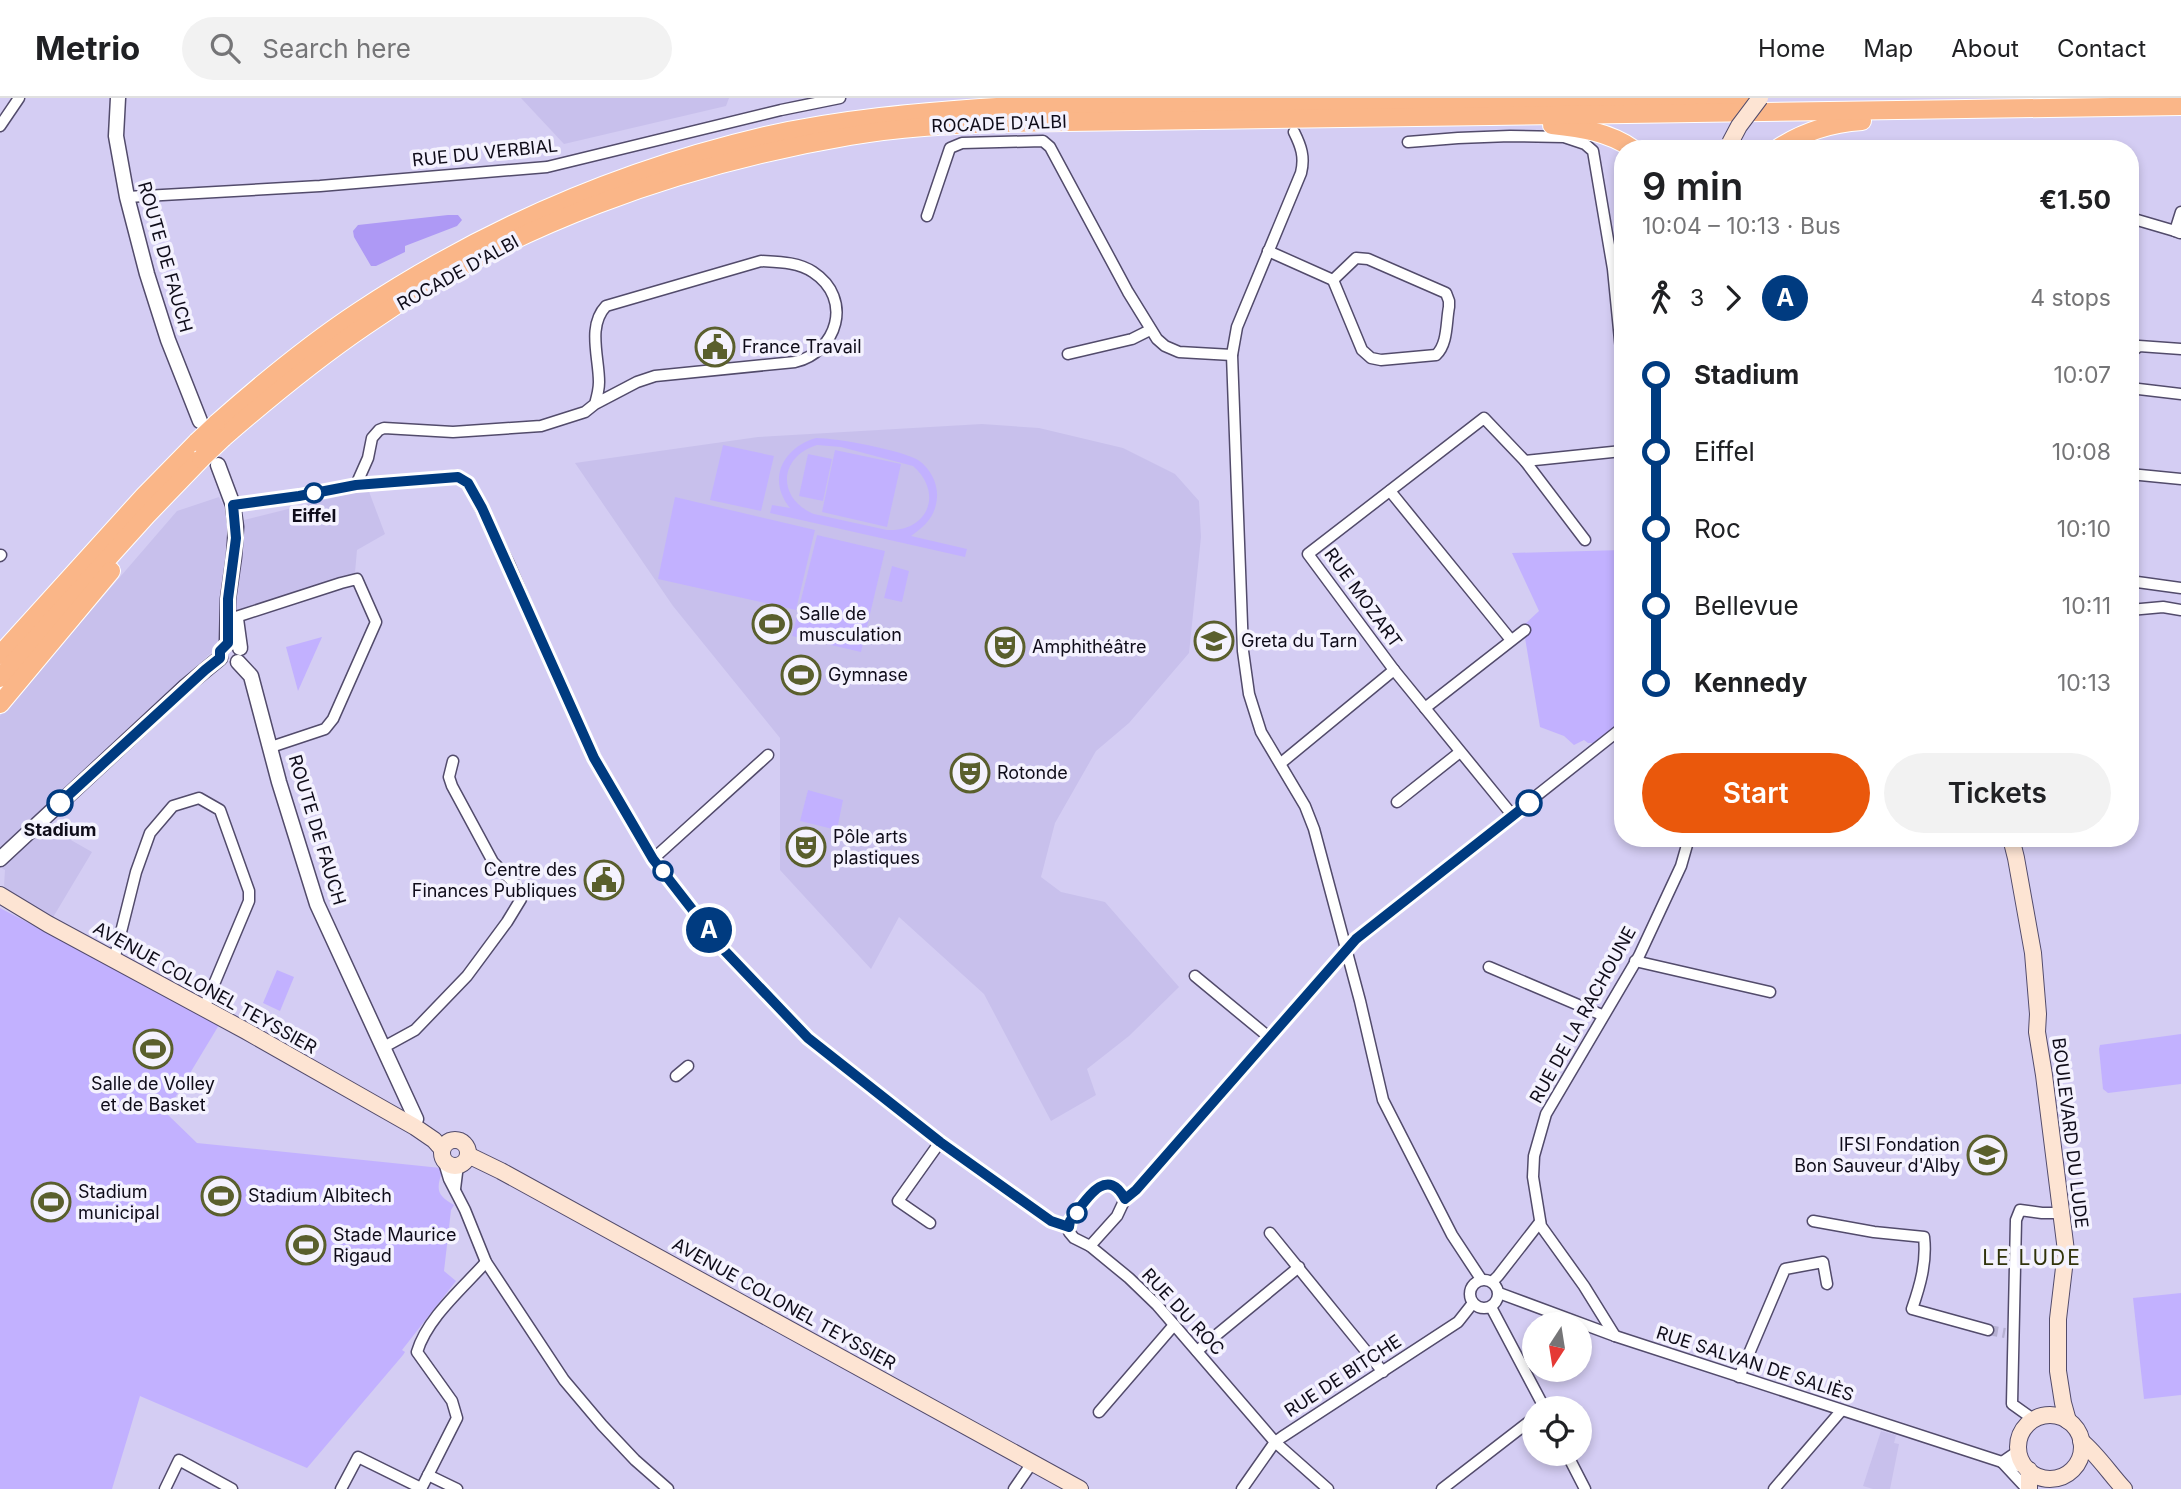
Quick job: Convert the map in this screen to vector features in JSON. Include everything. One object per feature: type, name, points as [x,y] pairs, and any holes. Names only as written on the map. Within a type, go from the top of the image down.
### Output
[{"type":"highway","name":"ROCADE D'ALBI","points":[[0,655],[114,528],[197,442],[306,349],[357,313],[456,253],[544,209],[628,176],[693,155],[766,136],[849,121],[924,111],[996,107],[1757,98]]},
{"type":"highway","name":"ROCADE D'ALBI","points":[[213,428],[302,372],[366,325],[457,270],[537,230],[662,181],[785,148],[853,135],[998,122],[2181,107]]},
{"type":"highway","points":[[1790,140],[1814,129],[1842,122],[2045,117],[2181,107]]},
{"type":"highway","points":[[1497,116],[1521,123],[1583,128],[1616,140]]},
{"type":"highway","name":"ROCADE D'ALBI","points":[[0,678],[167,494],[210,462],[213,428]]},
{"type":"highway","points":[[0,704],[140,533],[147,515]]},
{"type":"highway","points":[[0,639],[32,607],[48,602]]},
{"type":"main road","points":[[1732,140],[1757,98]]},
{"type":"main road","name":"BOULEVARD DU LUDE","points":[[2003,847],[2023,901]]},
{"type":"main road","name":"BOULEVARD DU LUDE","points":[[2013,847],[2033,953],[2038,1041],[2066,1251],[2059,1319],[2058,1371]]},
{"type":"main road","name":"AVENUE COLONEL TEYSSIER","points":[[0,894],[15,905],[392,1114],[453,1154],[501,1171],[1080,1489]]},
{"type":"main road","name":"AVENUE COLONEL TEYSSIER","points":[[392,1114],[416,1119],[453,1154]]},
{"type":"main road","points":[[2040,1417],[2052,1401],[2058,1371]]},
{"type":"main road","points":[[2058,1371],[2068,1420],[2079,1433],[2081,1449],[2076,1464],[2060,1482],[2038,1479],[2018,1451],[2020,1437],[2027,1424],[2040,1417],[2054,1415],[2068,1420]]},
{"type":"main road","points":[[2081,1441],[2124,1489]]},
{"type":"main road","points":[[2076,1464],[2104,1468]]},
{"type":"main road","points":[[2028,1489],[2038,1479]]},
{"type":"street","points":[[0,126],[19,98]]},
{"type":"street","name":"ROUTE DE FAUCH","points":[[118,98],[116,136],[127,197],[147,274],[168,340],[213,428]]},
{"type":"street","name":"RUE DU VERBIAL","points":[[127,197],[320,186],[547,167],[715,125],[841,98]]},
{"type":"street","points":[[1294,131],[1301,145],[1303,165],[1299,180],[1237,327],[1232,355],[1243,651],[1249,694],[1261,732],[1305,806],[1314,829],[1360,1001],[1382,1100],[1452,1235],[1487,1280],[1496,1285],[1499,1293],[1497,1301],[1491,1307],[1481,1308],[1470,1299],[1470,1289],[1476,1281],[1487,1280],[1540,1222],[1615,1336]]},
{"type":"street","points":[[1408,142],[1510,136],[1564,137],[1585,144],[1593,151],[1614,278]]},
{"type":"street","points":[[927,216],[950,148],[962,142],[1043,141],[1052,150],[1069,186],[1150,330],[1171,350],[1232,355]]},
{"type":"street","points":[[2139,220],[2178,232],[2181,212]]},
{"type":"street","points":[[1268,251],[1333,279],[1362,350],[1371,358],[1408,358],[1436,355],[1439,352],[1443,345],[1449,307],[1446,293],[1362,258],[1352,261],[1333,279]]},
{"type":"street","points":[[356,485],[368,458],[373,438],[384,428],[453,432],[541,426],[585,412],[637,382],[656,376],[809,359],[820,351],[830,338],[837,319],[833,295],[821,278],[812,271],[784,262],[761,261],[606,306],[597,320],[595,336],[599,380],[595,404]]},
{"type":"street","points":[[1068,354],[1132,339],[1150,330]]},
{"type":"street","points":[[2139,346],[2181,349]]},
{"type":"street","points":[[2139,389],[2181,394]]},
{"type":"street","name":"RUE MOZART","points":[[1281,763],[1394,670],[1308,554],[1484,418],[1525,461],[1585,540]]},
{"type":"street","points":[[1525,461],[1614,452]]},
{"type":"street","name":"ROUTE DE FAUCH","points":[[210,462],[233,505],[236,538],[228,599],[235,651],[251,676],[279,782],[317,904],[416,1119]]},
{"type":"street","points":[[2139,475],[2181,479]]},
{"type":"street","name":"RUE DU ROC","points":[[233,505],[356,485],[458,477],[468,483],[509,564],[594,758],[653,859],[723,949],[808,1038],[940,1142],[1051,1221],[1069,1227],[1074,1238],[1090,1246],[1138,1287],[1275,1442],[1328,1489]]},
{"type":"street","points":[[1390,491],[1511,640]]},
{"type":"street","name":"ROUTE DE FAUCH","points":[[232,576],[236,617],[235,651]]},
{"type":"street","points":[[236,617],[357,579],[376,622],[333,719],[325,729],[271,747]]},
{"type":"street","points":[[2139,582],[2181,588]]},
{"type":"street","points":[[2139,609],[2163,607],[2181,610]]},
{"type":"street","points":[[1425,708],[1525,630]]},
{"type":"street","points":[[0,858],[186,687],[220,658],[228,664],[235,651]]},
{"type":"street","points":[[1394,670],[1513,816]]},
{"type":"street","points":[[1090,1246],[1117,1216],[1125,1199],[1151,1174],[1356,939],[1614,735]]},
{"type":"street","points":[[1397,802],[1460,752]]},
{"type":"street","points":[[653,859],[768,755]]},
{"type":"street","points":[[384,1047],[415,1030],[467,976],[507,922],[521,898],[516,885],[492,862],[452,786],[449,777],[453,761]]},
{"type":"street","points":[[114,960],[136,872],[150,833],[173,806],[199,798],[210,802],[220,810],[249,891],[249,901],[204,1008]]},
{"type":"street","name":"RUE DE LA RACHOUNE","points":[[1540,1222],[1532,1177],[1534,1156],[1546,1114],[1635,961],[1677,874],[1686,847]]},
{"type":"street","points":[[1635,961],[1770,992]]},
{"type":"street","points":[[1489,967],[1602,1015]]},
{"type":"street","points":[[1195,976],[1270,1038]]},
{"type":"street","points":[[676,1076],[688,1066]]},
{"type":"street","points":[[930,1223],[898,1201],[940,1142]]},
{"type":"street","points":[[453,1154],[455,1191],[486,1262],[564,1380],[635,1460],[668,1489]]},
{"type":"street","points":[[1069,1227],[1070,1221],[1100,1185],[1108,1183],[1117,1186],[1125,1199]]},
{"type":"street","points":[[2040,1417],[2012,1404],[2009,1334],[2016,1220],[2020,1210],[2060,1213]]},
{"type":"street","points":[[1813,1220],[1874,1233],[1924,1237],[1926,1248],[1912,1309],[1988,1330]]},
{"type":"street","points":[[1270,1233],[1383,1372]]},
{"type":"street","points":[[341,1489],[358,1457],[421,1489],[457,1418],[452,1401],[418,1352],[422,1336],[486,1262]]},
{"type":"street","points":[[1739,1377],[1785,1269],[1823,1262],[1827,1284]]},
{"type":"street","points":[[1197,1352],[1299,1267]]},
{"type":"street","name":"RUE SALVAN DE SALIÈS","points":[[1499,1293],[1615,1336],[2002,1462],[2038,1479]]},
{"type":"street","name":"RUE DE BITCHE","points":[[1242,1489],[1275,1442],[1458,1322],[1473,1303]]},
{"type":"street","points":[[1491,1307],[1538,1396]]},
{"type":"street","points":[[1099,1412],[1174,1325]]},
{"type":"street","points":[[1774,1489],[1842,1411]]},
{"type":"street","points":[[1442,1489],[1522,1427]]},
{"type":"street","points":[[2002,1462],[2018,1451]]},
{"type":"street","points":[[165,1489],[179,1460],[232,1489]]},
{"type":"street","name":"RUE SALVAN DE SALIÈS","points":[[2002,1462],[2028,1489]]},
{"type":"street","points":[[1014,1489],[1032,1463]]},
{"type":"street","points":[[1573,1466],[1585,1489]]},
{"type":"street","points":[[428,1475],[457,1489]]},
{"type":"shaded area","points":[[521,98],[729,98],[726,106],[564,144]]},
{"type":"shaded area","points":[[458,215],[462,220],[457,226],[405,246],[405,252],[376,266],[371,266],[354,237],[353,231],[358,225]]},
{"type":"shaded area","points":[[982,424],[1039,428],[1123,448],[1175,474],[1199,501],[1201,537],[1189,653],[1129,723],[1096,751],[1055,823],[1041,877],[1061,892],[1105,902],[1179,987],[1129,1036],[1087,1069],[1096,1095],[1051,1121],[984,994],[899,917],[871,969],[780,870],[780,738],[673,606],[575,463],[758,437]]},
{"type":"shaded area","points":[[816,438],[838,440],[884,449],[918,460],[932,476],[937,497],[929,520],[911,536],[967,549],[965,557],[770,513],[772,505],[790,508],[779,486],[779,475],[787,456],[805,442]],"holes":[[[817,445],[841,447],[913,466],[928,488],[927,509],[921,518],[913,525],[887,530],[814,514],[793,499],[787,478],[795,459]]]},
{"type":"shaded area","points":[[723,445],[774,456],[761,511],[710,500]]},
{"type":"shaded area","points":[[835,450],[901,464],[887,527],[822,512]]},
{"type":"shaded area","points":[[808,454],[832,459],[823,501],[799,496]]},
{"type":"shaded area","points":[[368,489],[385,534],[357,550],[354,584],[246,620],[34,819],[92,852],[52,919],[19,903],[4,886],[5,870],[0,867],[0,716],[177,511],[219,497],[232,523]]},
{"type":"shaded area","points":[[675,497],[815,530],[796,610],[658,579]]},
{"type":"shaded area","points":[[817,535],[885,551],[861,652],[792,636]]},
{"type":"shaded area","points":[[1614,550],[1614,727],[1593,743],[1584,740],[1574,745],[1564,736],[1540,727],[1523,626],[1539,611],[1512,553]]},
{"type":"shaded area","points":[[892,566],[909,571],[902,602],[884,598]]},
{"type":"shaded area","points":[[322,637],[298,691],[286,647]]},
{"type":"shaded area","points":[[808,790],[843,800],[837,830],[800,821]]},
{"type":"shaded area","name":"Stadium Albitech","points":[[0,908],[219,1025],[166,1113],[197,1143],[441,1168],[439,1192],[454,1205],[451,1210],[444,1271],[456,1281],[402,1350],[405,1352],[403,1355],[307,1468],[140,1396],[112,1489],[0,1489]]},
{"type":"shaded area","points":[[277,970],[294,977],[280,1011],[263,1003]]},
{"type":"shaded area","points":[[2181,1034],[2181,1084],[2108,1093],[2103,1089],[2100,1045]]},
{"type":"shaded area","points":[[2181,1293],[2181,1395],[2144,1399],[2133,1298]]},
{"type":"shaded area","points":[[1881,1431],[1896,1435],[1894,1443],[1899,1444],[1890,1489],[1863,1486]]},
{"type":"tunnel","points":[[1988,1330],[2005,1333]]},
{"type":"bus line","name":"A","points":[[60,803],[220,658],[220,651],[228,643],[228,599],[236,538],[233,505],[356,485],[458,477],[468,483],[482,508],[594,758],[653,859],[723,949],[808,1038],[940,1142],[1051,1221],[1069,1227],[1070,1221],[1100,1185],[1108,1183],[1117,1186],[1125,1199],[1136,1190],[1356,939],[1529,803]]},
{"type":"place","name":"France Travail","points":[[715,347]]},
{"type":"place","name":"Eiffel","points":[[314,493]]},
{"type":"place","name":"Salle de musculation","points":[[772,624]]},
{"type":"place","name":"Greta du Tarn","points":[[1214,641]]},
{"type":"place","name":"Amphithéâtre","points":[[1005,647]]},
{"type":"place","name":"Gymnase","points":[[801,675]]},
{"type":"place","name":"Rotonde","points":[[970,773]]},
{"type":"place","name":"Stadium","points":[[60,803]]},
{"type":"place","name":"Pôle arts plastiques","points":[[806,847]]},
{"type":"place","name":"Centre des Finances Publiques","points":[[604,880]]},
{"type":"place","name":"Salle de Volley et de Basket","points":[[153,1049]]},
{"type":"place","name":"IFSI Fondation Bon Sauveur d'Alby","points":[[1987,1155]]},
{"type":"place","name":"Stadium Albitech","points":[[221,1196]]},
{"type":"place","name":"Stadium municipal","points":[[51,1202]]},
{"type":"place","name":"Stade Maurice Rigaud","points":[[306,1245]]},
{"type":"district","name":"LE LUDE","points":[[2032,1258]]}]
